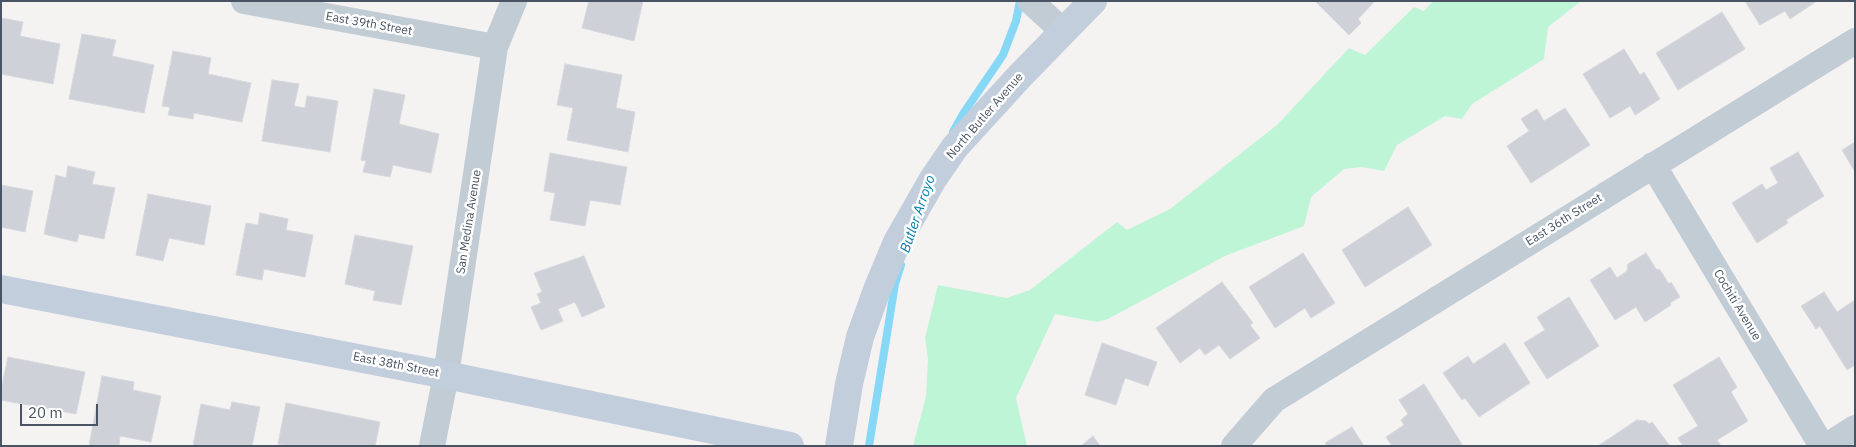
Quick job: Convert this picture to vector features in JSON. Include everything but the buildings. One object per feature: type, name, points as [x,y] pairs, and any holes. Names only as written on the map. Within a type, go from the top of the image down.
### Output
[{"type":"street","name":"East 39th Street","points":[[244,1],[495,47]]},
{"type":"street","name":"San Medina Avenue","points":[[432,446],[446,375],[495,47],[514,1]]},
{"type":"street","points":[[1030,1],[1064,32]]},
{"type":"street","name":"North Butler Avenue","points":[[839,446],[849,384],[860,337],[897,242],[932,180],[955,147],[1019,77],[1094,1]]},
{"type":"street","name":"East 36th Street","points":[[1234,446],[1274,400],[1855,41]]},
{"type":"street","name":"Cochiti Avenue","points":[[1653,165],[1822,446]]},
{"type":"street","name":"East 38th Street","points":[[1,289],[446,375],[790,446]]},
{"type":"street","points":[[1827,446],[1855,428]]},
{"type":"green space","points":[[1433,1],[1581,1],[1548,27],[1544,59],[1472,104],[1462,119],[1445,116],[1397,145],[1384,171],[1362,167],[1344,169],[1311,197],[1304,226],[1225,256],[1108,319],[1097,322],[1055,314],[1016,398],[1027,446],[913,446],[926,396],[928,359],[925,338],[938,285],[1007,298],[1030,290],[1117,222],[1127,230],[1170,209],[1277,125],[1349,48],[1365,55],[1414,7],[1424,11]]},
{"type":"waterway","name":"Butler Arroyo","points":[[953,132],[1003,55],[1016,21],[1020,1]]},
{"type":"waterway","name":"Butler Arroyo","points":[[869,446],[895,284],[901,265]]}]
